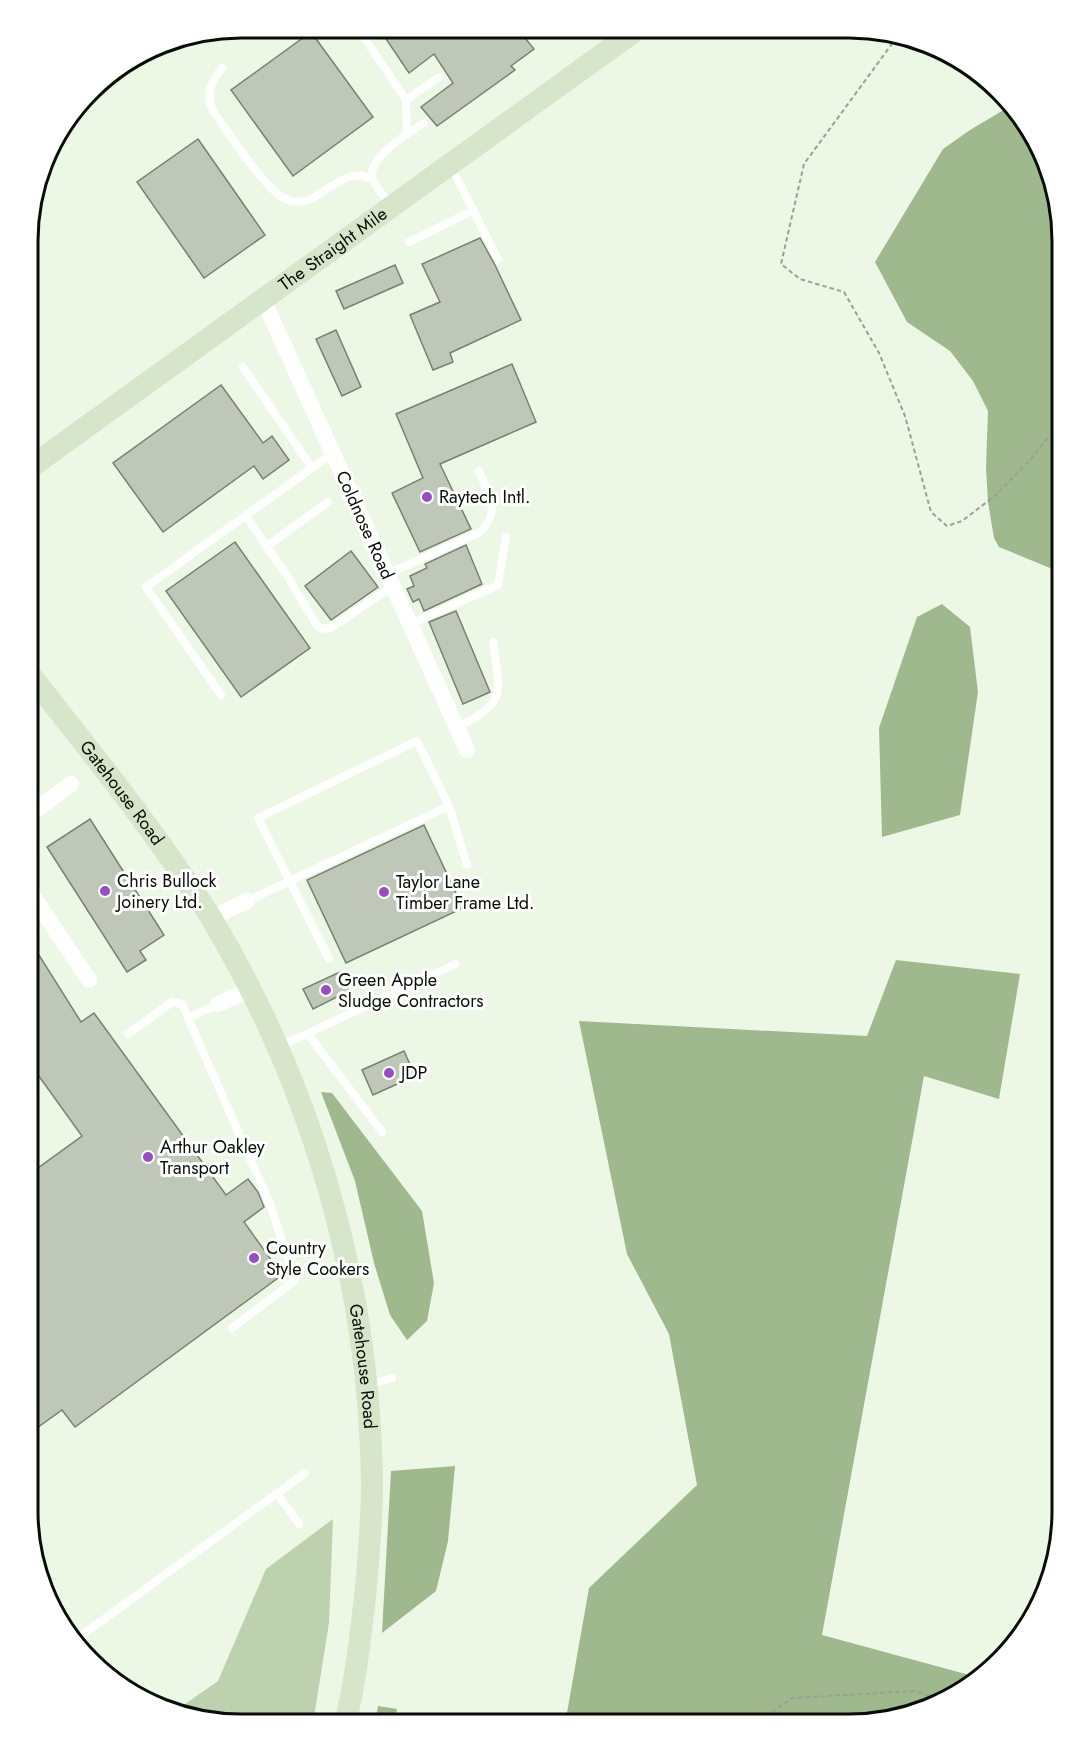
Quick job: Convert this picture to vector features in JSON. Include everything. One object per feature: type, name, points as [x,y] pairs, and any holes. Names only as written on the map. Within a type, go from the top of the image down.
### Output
[{"type":"main road","name":"The Straight Mile","points":[[38,462],[625,38]]},
{"type":"main road","name":"Gatehouse Road","points":[[38,685],[151,831],[211,918],[278,1047],[309,1126],[347,1260],[359,1324],[366,1385],[372,1486],[370,1542],[362,1629],[347,1714]]},
{"type":"street","name":"Coldnose Road","points":[[263,299],[467,750]]},
{"type":"street","points":[[38,809],[71,784]]},
{"type":"street","points":[[211,918],[247,901]]},
{"type":"street","points":[[38,904],[89,980]]},
{"type":"street","points":[[218,1004],[250,990]]},
{"type":"lane","points":[[364,38],[406,100],[407,134]]},
{"type":"lane","points":[[222,68],[212,80],[209,91],[209,102],[213,111],[262,178],[281,197],[289,201],[306,203],[350,175],[368,177],[374,181],[392,206]]},
{"type":"lane","points":[[406,100],[439,77]]},
{"type":"lane","points":[[374,181],[372,173],[376,164],[393,145],[424,123]]},
{"type":"lane","points":[[450,164],[498,259]]},
{"type":"lane","points":[[409,242],[474,210]]},
{"type":"lane","points":[[243,367],[312,468]]},
{"type":"lane","points":[[221,695],[146,587],[333,453]]},
{"type":"lane","points":[[245,515],[318,626],[323,629],[331,628],[390,580],[480,532],[490,524],[492,504],[479,471]]},
{"type":"lane","points":[[267,546],[328,502]]},
{"type":"lane","points":[[410,624],[498,585],[506,537]]},
{"type":"lane","points":[[457,727],[481,715],[495,701],[498,692],[493,642]]},
{"type":"lane","points":[[329,959],[258,818],[417,741],[449,806],[467,865]]},
{"type":"lane","points":[[247,901],[449,806]]},
{"type":"lane","points":[[278,1047],[456,964]]},
{"type":"lane","points":[[128,1034],[172,1002],[182,1004],[270,1204],[295,1280],[232,1328]]},
{"type":"lane","points":[[188,1018],[218,1004]]},
{"type":"lane","points":[[308,1034],[382,1132]]},
{"type":"lane","points":[[366,1385],[392,1377]]},
{"type":"lane","points":[[80,1636],[305,1473]]},
{"type":"lane","points":[[277,1493],[299,1524]]},
{"type":"path","points":[[893,42],[804,164],[782,264],[800,279],[844,292],[879,353],[905,416],[932,512],[947,525],[962,521],[996,495],[1052,436]]},
{"type":"path","points":[[769,1714],[792,1698],[916,1691],[931,1696]]},
{"type":"green space","points":[[1004,110],[1024,139],[1036,163],[1048,201],[1052,240],[1052,569],[999,547],[994,538],[988,502],[986,468],[988,411],[973,381],[950,351],[907,322],[875,262],[943,149]]},
{"type":"green space","points":[[942,604],[970,627],[978,692],[960,815],[882,837],[879,728],[917,617]]},
{"type":"green space","points":[[896,960],[1020,974],[999,1099],[924,1076],[822,1635],[969,1675],[926,1699],[901,1708],[875,1713],[567,1714],[589,1588],[697,1485],[669,1334],[627,1254],[579,1021],[867,1036]]},
{"type":"green space","points":[[321,1092],[332,1093],[422,1211],[434,1283],[427,1321],[407,1340],[390,1315],[374,1263],[355,1181]]},
{"type":"green space","points":[[455,1466],[448,1541],[436,1591],[382,1633],[391,1471]]},
{"type":"green space","points":[[333,1519],[329,1623],[314,1714],[214,1713],[182,1706],[218,1681],[266,1569]]},
{"type":"green space","points":[[378,1706],[397,1709],[396,1714],[377,1714]]},
{"type":"building","points":[[303,38],[315,38],[373,117],[293,176],[231,90]]},
{"type":"building","points":[[385,38],[525,38],[534,49],[511,66],[515,70],[437,126],[421,107],[453,83],[434,54],[409,73]]},
{"type":"building","points":[[198,139],[265,235],[204,278],[137,182]]},
{"type":"building","points":[[480,238],[521,320],[450,353],[453,362],[433,370],[410,315],[440,302],[422,264]]},
{"type":"building","points":[[395,265],[403,283],[344,309],[336,291]]},
{"type":"building","points":[[336,330],[361,387],[342,396],[316,339]]},
{"type":"building","points":[[512,364],[536,422],[440,464],[471,529],[420,552],[392,493],[423,478],[396,414]]},
{"type":"building","points":[[221,385],[263,443],[272,436],[289,460],[263,479],[254,466],[163,532],[113,463]]},
{"type":"building","points":[[235,542],[310,648],[241,697],[166,591]]},
{"type":"building","points":[[466,545],[482,584],[424,611],[419,599],[413,602],[407,589],[414,586],[410,576],[427,568],[425,564]]},
{"type":"building","points":[[351,551],[378,587],[331,620],[305,586]]},
{"type":"building","points":[[456,611],[490,692],[463,704],[429,622]]},
{"type":"building","name":"Chris Bullock Joinery Ltd.","points":[[90,819],[164,935],[140,951],[146,960],[127,972],[47,847]]},
{"type":"building","name":"Taylor Lane Timber Frame Ltd.","points":[[424,825],[463,908],[346,963],[307,880]]},
{"type":"building","points":[[39,955],[81,1022],[94,1013],[226,1195],[248,1179],[258,1192],[264,1207],[244,1222],[282,1275],[75,1427],[62,1410],[38,1427],[38,1168],[82,1136],[38,1075]]},
{"type":"building","name":"Green Apple Sludge Contractors","points":[[340,972],[349,991],[313,1009],[303,989]]},
{"type":"building","name":"JDP","points":[[404,1051],[415,1076],[373,1095],[362,1070]]},
{"type":"place","name":"Raytech Intl.","points":[[427,497]]},
{"type":"place","name":"Chris Bullock Joinery Ltd.","points":[[105,891]]},
{"type":"place","name":"Taylor Lane Timber Frame Ltd.","points":[[384,892]]},
{"type":"place","name":"Green Apple Sludge Contractors","points":[[326,990]]},
{"type":"place","name":"JDP","points":[[389,1073]]},
{"type":"place","name":"Arthur Oakley Transport","points":[[148,1157]]},
{"type":"place","name":"Country Style Cookers","points":[[254,1258]]}]
